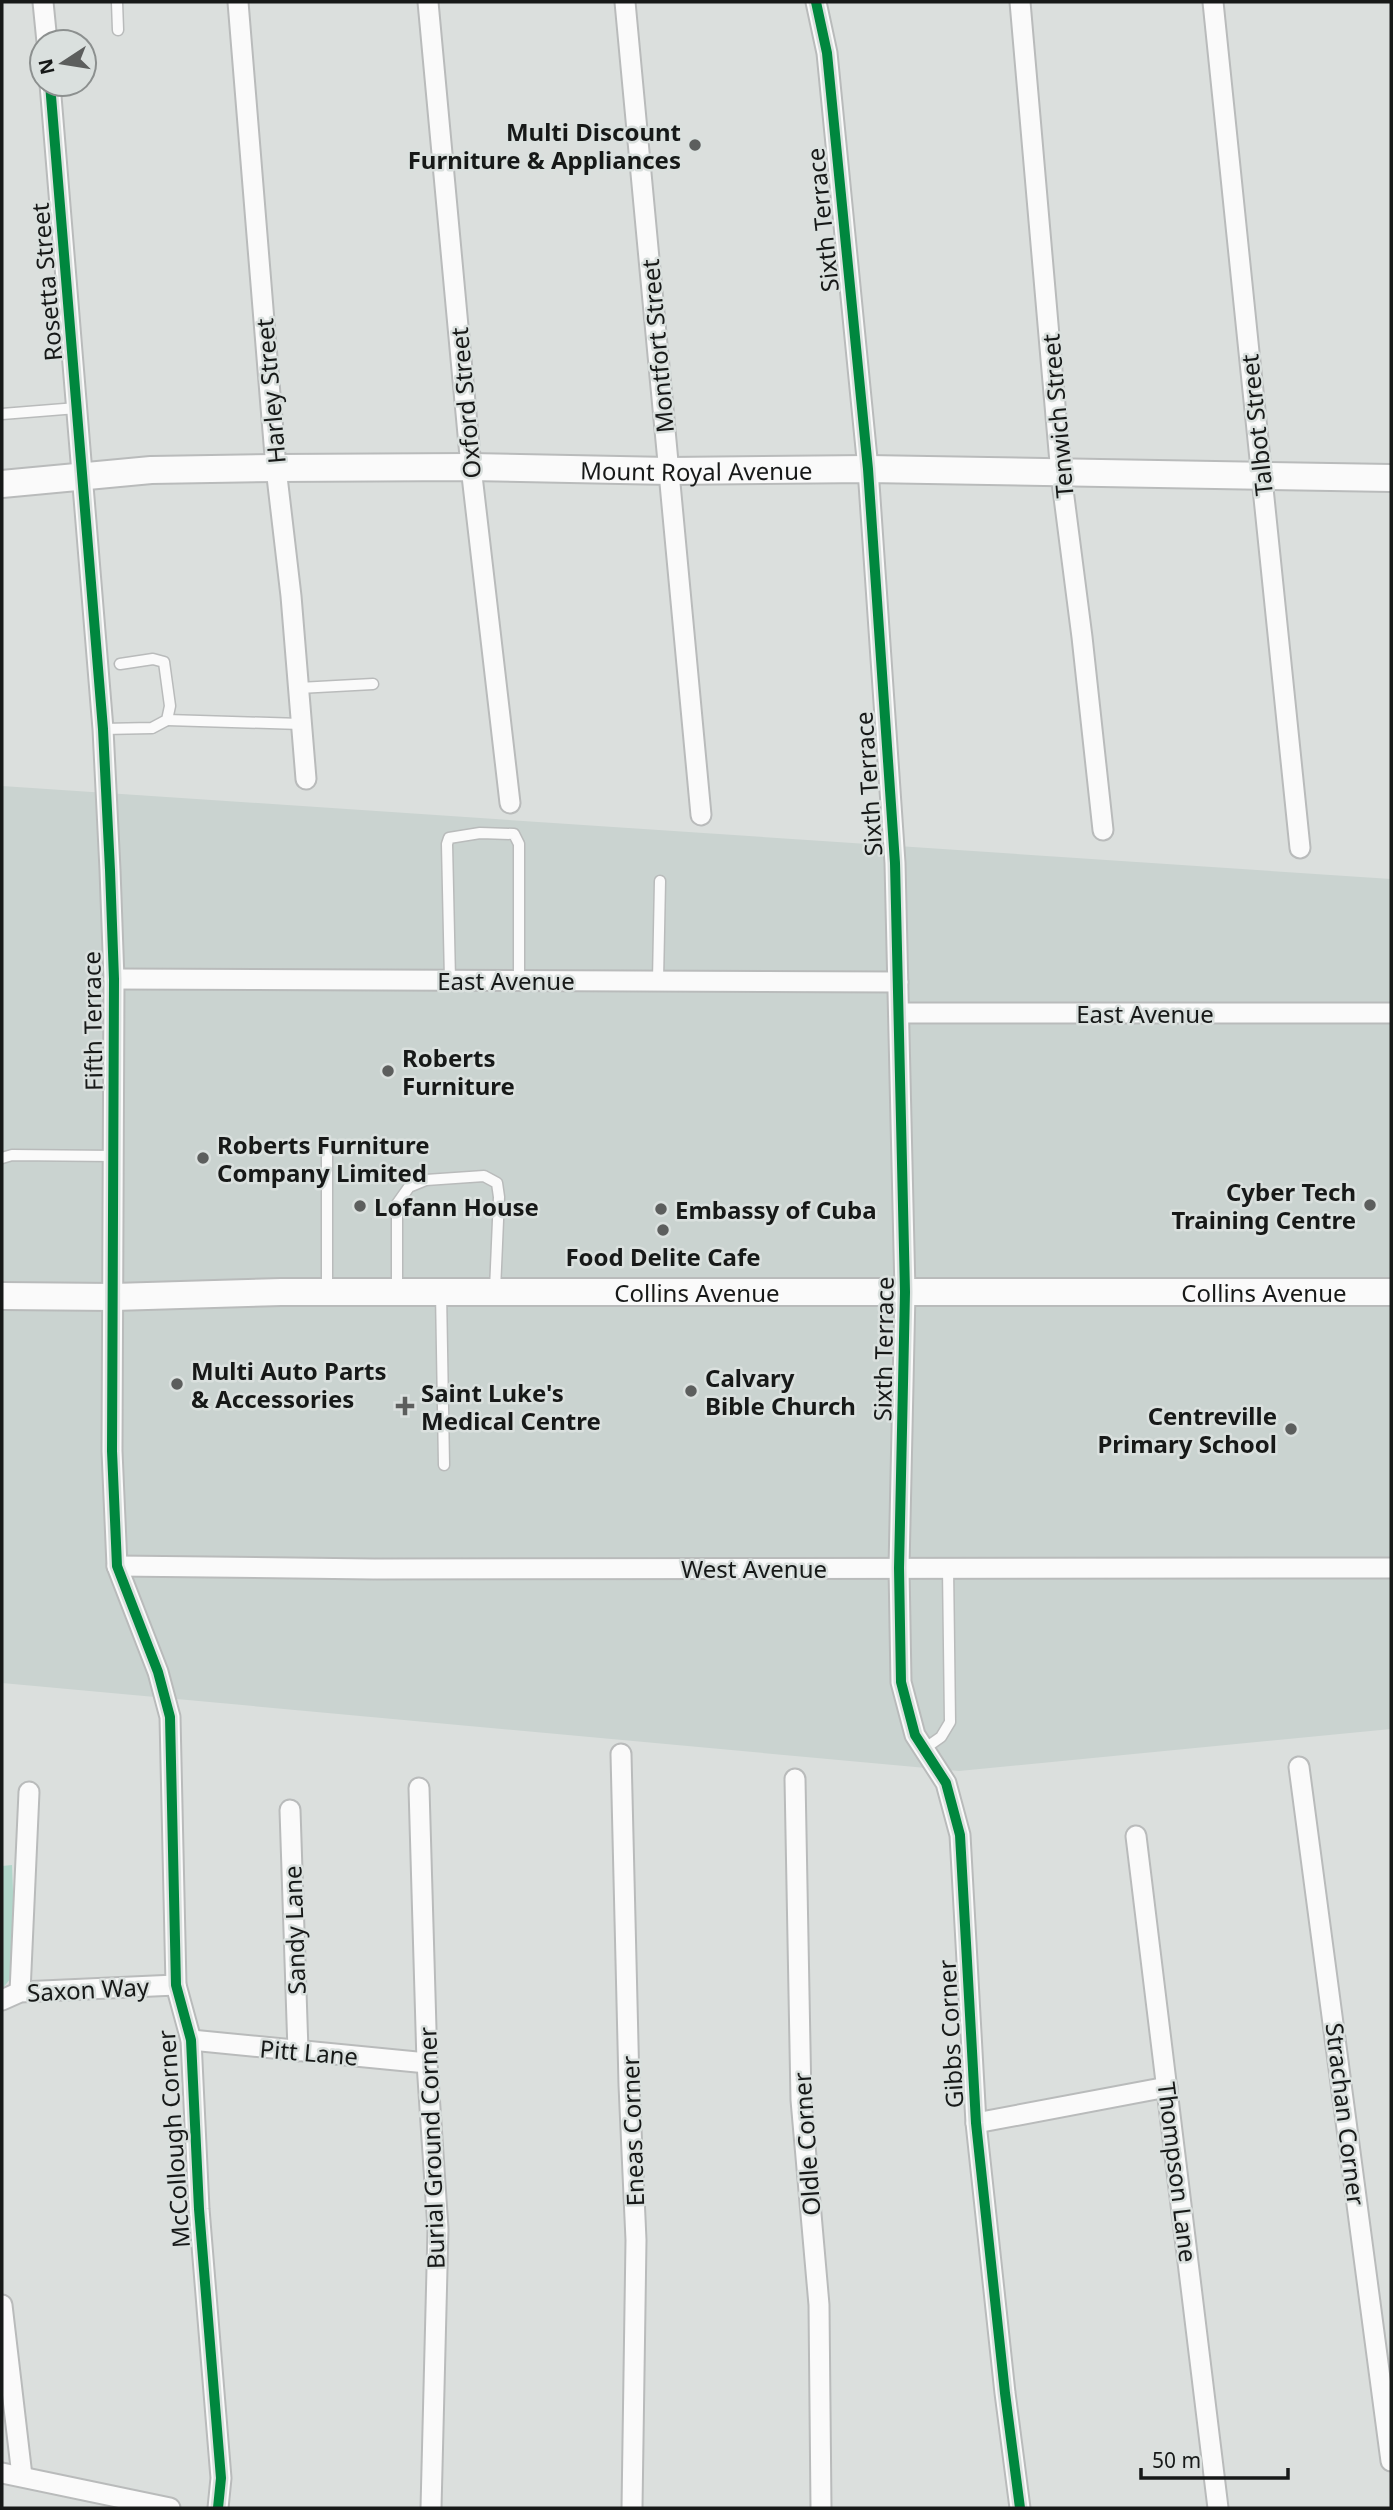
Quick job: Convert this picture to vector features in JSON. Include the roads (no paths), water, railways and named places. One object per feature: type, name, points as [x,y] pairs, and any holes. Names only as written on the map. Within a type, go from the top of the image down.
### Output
[{"type":"street","points":[[43,2],[46,28]]},
{"type":"street","name":"Harley Street","points":[[238,2],[276,468],[306,779]]},
{"type":"street","name":"Oxford Street","points":[[428,2],[471,467],[510,803]]},
{"type":"street","name":"Montfort Street","points":[[625,2],[701,815]]},
{"type":"street","name":"Sixth Terrace","points":[[816,2],[827,53],[868,469],[895,863],[905,1293],[899,1568]]},
{"type":"street","name":"Tenwich Street","points":[[1020,2],[1061,474],[1103,830]]},
{"type":"street","name":"Talbot Street","points":[[1213,2],[1300,848]]},
{"type":"street","name":"Rosetta Street","points":[[51,98],[83,476]]},
{"type":"street","name":"Mount Royal Avenue","points":[[2,484],[151,470],[471,467],[669,471],[868,469],[1391,478]]},
{"type":"street","name":"Fifth Terrace","points":[[83,476],[103,729],[114,979],[112,1451],[117,1566]]},
{"type":"street","name":"East Avenue","points":[[114,979],[898,982]]},
{"type":"street","name":"East Avenue","points":[[899,1013],[1391,1013]]},
{"type":"street","name":"Collins Avenue","points":[[2,1296],[114,1297],[495,1291],[1391,1292]]},
{"type":"street","name":"West Avenue","points":[[117,1566],[360,1569],[1391,1568]]},
{"type":"street","name":"McCollough Corner","points":[[117,1566],[158,1672],[170,1717],[176,1985],[191,2040],[199,2209],[221,2478],[218,2508]]},
{"type":"street","name":"Gibbs Corner","points":[[899,1568],[901,1682],[915,1735],[946,1783],[960,1835],[976,2123],[1020,2508]]},
{"type":"street","name":"Eneas Corner","points":[[621,1754],[629,2085],[636,2240],[632,2508]]},
{"type":"street","name":"Strachan Corner","points":[[1299,1767],[1391,2461]]},
{"type":"street","name":"Oldle Corner","points":[[795,1779],[801,2100],[819,2305],[821,2508]]},
{"type":"street","name":"Burial Ground Corner","points":[[419,1788],[427,2063],[438,2229],[431,2508]]},
{"type":"street","points":[[20,1992],[29,1792]]},
{"type":"street","name":"Sandy Lane","points":[[290,1810],[298,2051]]},
{"type":"street","name":"Thompson Lane","points":[[1136,1836],[1218,2508]]},
{"type":"street","name":"Saxon Way","points":[[2,2000],[20,1992],[176,1985]]},
{"type":"street","name":"Pitt Lane","points":[[191,2040],[427,2063]]},
{"type":"street","points":[[976,2123],[1167,2087]]},
{"type":"street","points":[[2,2305],[22,2476]]},
{"type":"street","points":[[2,2473],[170,2508]]},
{"type":"lane","points":[[117,2],[118,30]]},
{"type":"lane","points":[[2,414],[78,408]]},
{"type":"lane","points":[[120,664],[153,659],[164,662],[170,706],[167,720]]},
{"type":"lane","points":[[299,688],[373,684]]},
{"type":"lane","points":[[103,729],[152,728],[167,720],[301,724]]},
{"type":"lane","points":[[450,980],[447,844],[449,838],[480,833],[513,834],[519,844],[519,980]]},
{"type":"lane","points":[[658,980],[660,881]]},
{"type":"lane","points":[[327,1144],[327,1292]]},
{"type":"lane","points":[[2,1158],[12,1155],[114,1156]]},
{"type":"lane","points":[[397,1292],[397,1205],[409,1186],[426,1180],[484,1176],[497,1183],[499,1197],[495,1291]]},
{"type":"lane","points":[[441,1292],[444,1465]]},
{"type":"lane","points":[[924,1749],[941,1737],[950,1722],[948,1568]]},
{"type":"place","name":"Multi Discount Furniture & Appliances","points":[[695,145]]},
{"type":"place","name":"Roberts Furniture","points":[[388,1071]]},
{"type":"place","name":"Roberts Furniture Company Limited","points":[[203,1158]]},
{"type":"place","name":"Cyber Tech Training Centre","points":[[1370,1205]]},
{"type":"place","name":"Lofann House","points":[[360,1206]]},
{"type":"place","name":"Embassy of Cuba","points":[[661,1209]]},
{"type":"place","name":"Food Delite Cafe","points":[[663,1230]]},
{"type":"place","name":"Multi Auto Parts & Accessories","points":[[177,1384]]},
{"type":"place","name":"Calvary Bible Church","points":[[691,1391]]},
{"type":"place","name":"Saint Luke's Medical Centre","points":[[405,1406]]},
{"type":"place","name":"Centreville Primary School","points":[[1291,1429]]}]
